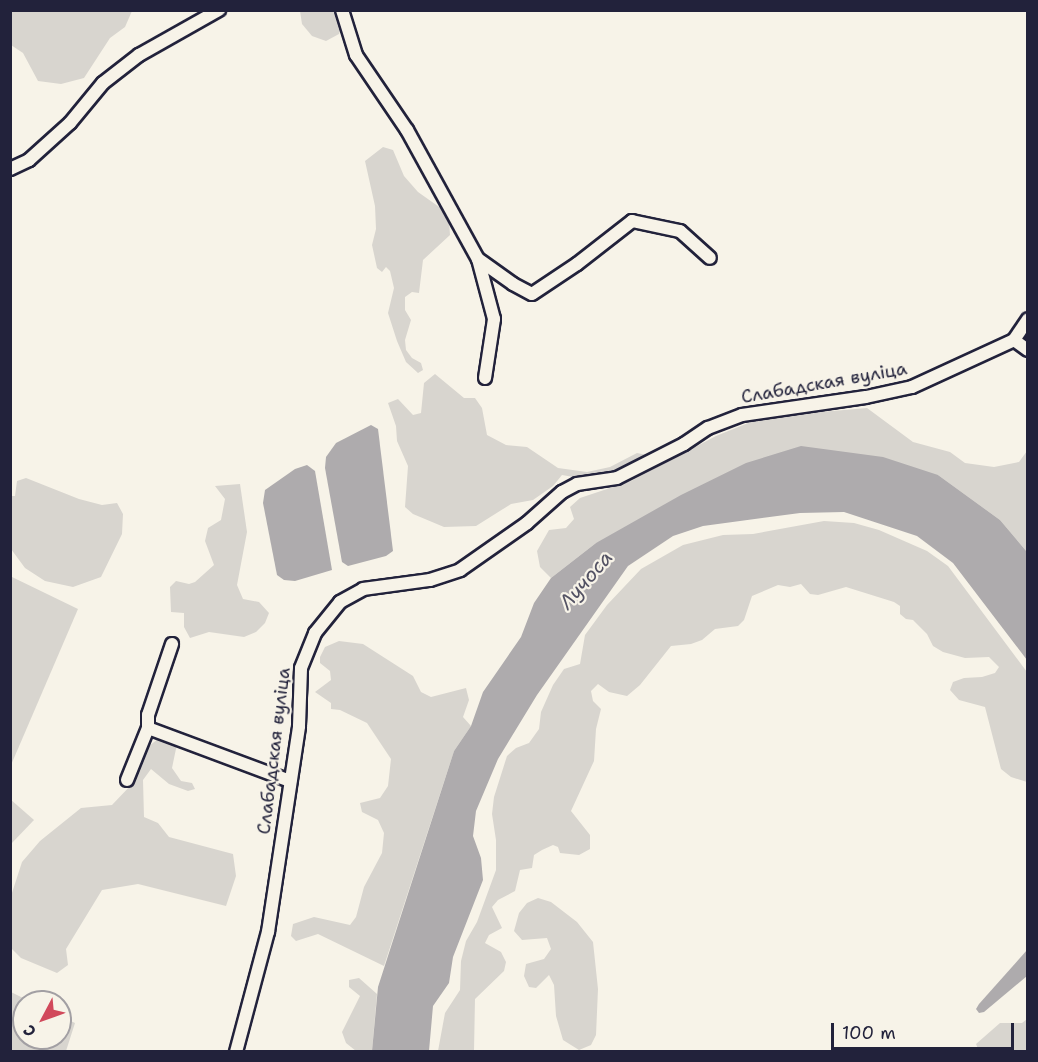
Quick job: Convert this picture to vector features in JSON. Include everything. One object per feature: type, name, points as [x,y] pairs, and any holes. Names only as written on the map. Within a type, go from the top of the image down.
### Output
[{"type":"street","points":[[10,169],[29,160],[70,123],[103,83],[139,55],[219,10]]},
{"type":"street","points":[[342,10],[356,55],[407,130],[478,259],[494,319],[485,378]]},
{"type":"street","points":[[478,259],[513,284],[532,294],[577,264],[632,221],[680,231],[710,258]]},
{"type":"street","points":[[1028,320],[1014,340],[1028,350]]},
{"type":"street","name":"Слабадская вуліца","points":[[236,1052],[268,932],[299,726],[301,668],[315,633],[340,602],[363,589],[430,580],[460,570],[527,523],[562,492],[577,484],[617,478],[684,444],[708,428],[733,418],[777,408],[866,398],[912,387],[1014,340]]},
{"type":"street","points":[[127,780],[148,728],[151,705],[172,644]]},
{"type":"street","points":[[148,728],[290,780]]},
{"type":"shaded area","points":[[10,11],[132,11],[125,27],[110,38],[84,78],[61,84],[38,81],[23,53],[11,45]]},
{"type":"shaded area","points":[[300,11],[338,11],[342,24],[339,34],[326,41],[312,36],[302,24]]},
{"type":"shaded area","points":[[383,147],[393,150],[404,176],[418,192],[442,209],[449,220],[450,235],[423,260],[419,293],[412,292],[405,297],[405,310],[411,320],[405,340],[406,350],[412,358],[421,363],[423,370],[418,373],[406,362],[397,341],[388,313],[394,288],[390,271],[386,267],[382,272],[377,268],[372,245],[376,229],[375,206],[365,161]]},
{"type":"shaded area","points":[[435,374],[464,398],[475,398],[482,408],[487,435],[506,445],[527,447],[558,468],[587,472],[610,467],[637,453],[647,455],[640,461],[604,475],[579,478],[562,475],[553,486],[533,500],[511,504],[476,526],[444,527],[413,514],[405,507],[408,466],[397,441],[396,426],[388,403],[398,399],[413,415],[421,413],[424,383]]},
{"type":"shaded area","points":[[867,408],[913,442],[950,452],[965,463],[994,467],[1019,462],[1027,451],[1027,552],[1000,520],[938,475],[596,543],[551,578],[540,567],[537,551],[549,530],[566,528],[574,519],[570,507],[580,498],[631,481],[716,436],[763,417]]},
{"type":"shaded area","points":[[26,478],[79,499],[102,505],[117,503],[123,514],[122,534],[101,577],[73,587],[45,581],[25,568],[11,549],[10,496],[15,496],[17,481]]},
{"type":"shaded area","points":[[240,484],[247,532],[237,585],[243,599],[259,602],[269,613],[265,623],[256,632],[244,637],[209,632],[190,638],[184,627],[184,613],[171,612],[170,587],[176,581],[189,584],[195,582],[214,565],[205,541],[208,528],[221,520],[225,499],[215,486]]},
{"type":"shaded area","points":[[824,521],[854,523],[879,530],[927,551],[948,566],[1027,672],[1027,782],[1011,777],[1001,769],[985,707],[959,700],[950,690],[953,682],[995,673],[999,667],[989,657],[965,658],[943,652],[933,646],[927,634],[913,620],[906,619],[900,614],[900,606],[846,587],[818,595],[810,594],[801,584],[790,587],[778,585],[752,596],[744,620],[738,626],[715,629],[702,640],[691,644],[671,646],[640,685],[627,696],[609,692],[598,684],[591,691],[593,701],[601,709],[596,729],[594,761],[571,811],[590,835],[590,849],[579,855],[560,853],[558,847],[553,845],[542,850],[534,855],[532,868],[520,870],[515,891],[498,900],[492,907],[502,928],[489,935],[485,943],[501,952],[506,962],[504,971],[475,999],[474,1051],[438,1051],[445,1013],[460,990],[461,961],[466,941],[477,922],[496,870],[496,840],[492,814],[494,797],[507,756],[516,748],[529,743],[539,729],[541,712],[553,685],[564,669],[580,664],[585,635],[607,605],[641,569],[683,545],[723,535],[753,534]]},
{"type":"shaded area","points":[[10,578],[78,609],[11,765]]},
{"type":"shaded area","points":[[339,641],[363,644],[413,676],[421,692],[431,697],[466,688],[469,700],[463,717],[471,726],[454,751],[384,966],[318,934],[296,941],[291,936],[293,924],[314,917],[350,925],[356,917],[364,887],[382,853],[384,833],[378,820],[362,812],[360,803],[380,798],[388,786],[391,759],[367,723],[340,710],[331,709],[331,703],[315,692],[331,680],[330,671],[320,663],[320,657],[325,647]]},
{"type":"shaded area","points":[[158,739],[177,744],[172,768],[181,781],[192,783],[195,789],[188,791],[169,784],[151,769],[143,780],[144,817],[158,823],[169,837],[233,854],[236,876],[226,906],[138,884],[102,890],[66,949],[68,965],[57,973],[21,958],[11,948],[10,899],[22,862],[40,841],[81,808],[112,805],[132,784],[149,746]]},
{"type":"shaded area","points":[[10,799],[34,820],[11,844],[10,844]]},
{"type":"shaded area","points":[[538,898],[551,902],[577,922],[593,942],[598,989],[596,1035],[591,1045],[579,1050],[563,1040],[556,1016],[554,985],[549,975],[536,988],[529,987],[524,976],[526,964],[544,959],[551,949],[547,938],[522,940],[514,931],[519,913],[527,903]]},
{"type":"shaded area","points":[[359,978],[377,994],[372,1051],[356,1051],[346,1043],[342,1032],[360,996],[349,987],[349,980]]},
{"type":"shaded area","points":[[11,992],[12,1050],[66,1050],[11,1051]]},
{"type":"shaded area","points":[[1027,1019],[1027,1051],[979,1051],[976,1044],[1000,1023],[1022,1023]]},
{"type":"water","points":[[371,425],[378,429],[393,551],[386,556],[348,566],[342,562],[325,468],[326,457],[336,443]]},
{"type":"water","name":"Лучоса","points":[[801,446],[883,457],[938,475],[1000,520],[1027,552],[1027,660],[953,563],[917,536],[844,512],[800,513],[703,526],[673,536],[628,566],[537,695],[498,759],[476,811],[473,836],[481,858],[483,880],[453,957],[449,983],[433,1006],[429,1051],[372,1051],[378,987],[454,751],[471,726],[483,692],[521,637],[534,603],[551,578],[596,543],[681,495],[746,463]]},
{"type":"water","points":[[307,465],[315,471],[332,570],[295,581],[284,580],[277,575],[263,503],[265,490],[295,469]]},
{"type":"water","points":[[1027,950],[1027,976],[984,1012],[979,1013],[976,1009],[979,1004]]}]
